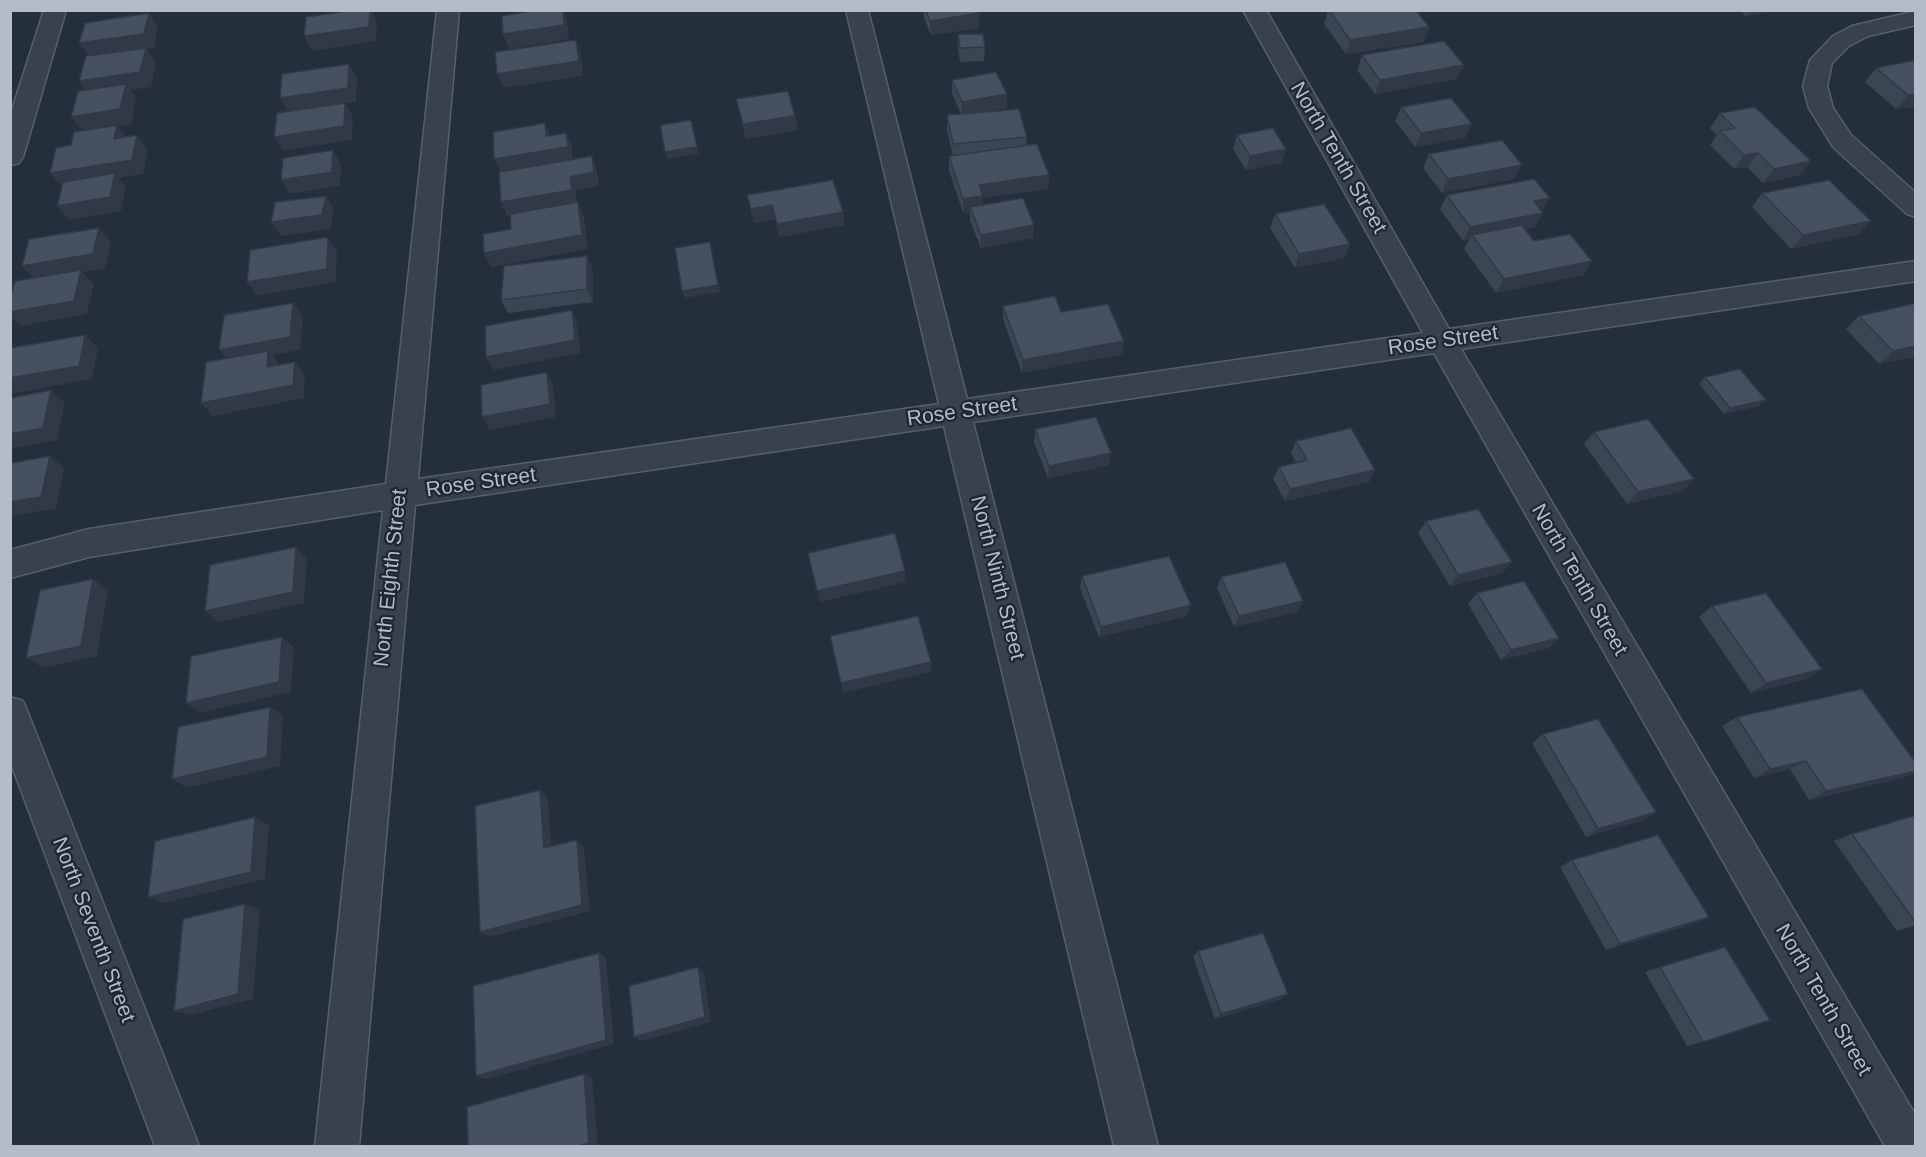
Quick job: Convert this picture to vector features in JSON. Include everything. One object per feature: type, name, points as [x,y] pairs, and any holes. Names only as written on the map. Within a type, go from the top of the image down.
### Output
[{"type":"street","points":[[10,157],[20,95],[55,10]]},
{"type":"street","name":"North Eighth Street","points":[[337,1146],[448,10]]},
{"type":"street","name":"North Ninth Street","points":[[857,10],[1136,1146]]},
{"type":"street","name":"North Tenth Street","points":[[1254,10],[1442,342],[1909,1146]]},
{"type":"street","points":[[1908,10],[1916,17]]},
{"type":"street","points":[[1916,17],[1860,31],[1841,41],[1822,60],[1815,86],[1821,108],[1842,141],[1916,208]]},
{"type":"street","name":"Rose Street","points":[[10,564],[90,543],[399,495],[1916,270]]},
{"type":"street","name":"North Seventh Street","points":[[10,713],[177,1146]]},
{"type":"building","points":[[353,10],[370,10],[369,27],[304,36],[306,17]]},
{"type":"building","points":[[537,10],[563,10],[564,25],[503,34],[502,16]]},
{"type":"building","points":[[926,10],[978,10],[980,13],[930,21]]},
{"type":"building","points":[[1329,10],[1416,10],[1429,27],[1350,40]]},
{"type":"building","points":[[149,13],[144,34],[79,43],[85,23]]},
{"type":"building","points":[[958,34],[983,34],[985,47],[960,48]]},
{"type":"building","points":[[576,40],[579,61],[497,74],[495,52]]},
{"type":"building","points":[[1444,41],[1464,65],[1380,80],[1362,55]]},
{"type":"building","points":[[146,48],[140,72],[79,81],[86,56]]},
{"type":"building","points":[[1916,60],[1916,94],[1908,95],[1876,68]]},
{"type":"building","points":[[349,64],[348,88],[280,98],[282,74]]},
{"type":"building","points":[[996,72],[1007,94],[962,102],[952,80]]},
{"type":"building","points":[[126,84],[120,109],[71,117],[78,91]]},
{"type":"building","points":[[788,91],[795,116],[743,124],[736,99]]},
{"type":"building","points":[[1451,98],[1472,124],[1421,133],[1401,107]]},
{"type":"building","points":[[345,103],[344,126],[274,137],[277,113]]},
{"type":"building","points":[[1755,107],[1811,161],[1774,169],[1758,153],[1744,155],[1720,131],[1735,128],[1720,113]]},
{"type":"building","points":[[1019,109],[1027,137],[953,144],[947,115]]},
{"type":"building","points":[[691,120],[697,147],[665,152],[660,125]]},
{"type":"building","points":[[545,123],[546,136],[566,133],[568,147],[494,159],[493,132]]},
{"type":"building","points":[[117,125],[114,139],[137,135],[132,160],[50,173],[56,148],[71,145],[74,132]]},
{"type":"building","points":[[1273,128],[1286,149],[1250,156],[1237,135]]},
{"type":"building","points":[[1502,140],[1522,165],[1448,179],[1429,154]]},
{"type":"building","points":[[1037,144],[1049,175],[979,185],[983,196],[963,199],[949,156]]},
{"type":"building","points":[[333,150],[332,172],[281,180],[283,158]]},
{"type":"building","points":[[592,156],[594,172],[570,177],[572,190],[501,202],[499,172]]},
{"type":"building","points":[[115,173],[110,197],[57,206],[63,182]]},
{"type":"building","points":[[1534,179],[1550,198],[1534,201],[1543,213],[1470,227],[1447,195]]},
{"type":"building","points":[[833,180],[843,212],[777,224],[772,205],[751,209],[747,195]]},
{"type":"building","points":[[1829,180],[1871,221],[1803,235],[1762,193]]},
{"type":"building","points":[[326,196],[322,215],[271,222],[275,202]]},
{"type":"building","points":[[1023,198],[1034,225],[981,235],[970,207]]},
{"type":"building","points":[[578,202],[582,235],[484,253],[483,234],[511,229],[510,214]]},
{"type":"building","points":[[1324,204],[1350,244],[1299,254],[1275,214]]},
{"type":"building","points":[[1522,225],[1534,241],[1570,234],[1592,261],[1504,279],[1472,235]]},
{"type":"building","points":[[99,228],[93,254],[22,266],[29,239]]},
{"type":"building","points":[[328,237],[327,269],[247,282],[250,250]]},
{"type":"building","points":[[710,242],[718,285],[682,291],[675,248]]},
{"type":"building","points":[[587,256],[587,289],[501,300],[504,266]]},
{"type":"building","points":[[81,270],[74,301],[10,312],[10,299],[15,281]]},
{"type":"building","points":[[1055,296],[1061,312],[1108,304],[1124,341],[1023,360],[1003,306]]},
{"type":"building","points":[[293,303],[290,337],[219,350],[224,315]]},
{"type":"building","points":[[1916,303],[1916,346],[1893,351],[1859,316]]},
{"type":"building","points":[[572,310],[575,340],[486,357],[485,326]]},
{"type":"building","points":[[85,335],[79,366],[10,378],[10,348]]},
{"type":"building","points":[[268,351],[267,367],[295,362],[293,385],[201,403],[206,362]]},
{"type":"building","points":[[1740,369],[1766,400],[1730,408],[1705,377]]},
{"type":"building","points":[[547,372],[550,404],[482,417],[481,385]]},
{"type":"building","points":[[51,390],[43,428],[10,434],[10,398]]},
{"type":"building","points":[[1096,417],[1111,453],[1049,466],[1035,429]]},
{"type":"building","points":[[1648,419],[1694,479],[1638,492],[1594,432]]},
{"type":"building","points":[[1351,428],[1375,470],[1290,489],[1279,467],[1307,460],[1296,441]]},
{"type":"building","points":[[50,456],[41,497],[10,502],[10,463]]},
{"type":"building","points":[[1478,509],[1512,562],[1458,575],[1426,521]]},
{"type":"building","points":[[895,533],[905,571],[817,591],[808,553]]},
{"type":"building","points":[[296,547],[293,592],[205,611],[210,565]]},
{"type":"building","points":[[1169,556],[1191,605],[1101,627],[1082,576]]},
{"type":"building","points":[[1285,562],[1303,601],[1239,616],[1221,577]]},
{"type":"building","points":[[93,579],[81,646],[26,658],[40,590]]},
{"type":"building","points":[[1524,581],[1559,638],[1511,650],[1477,593]]},
{"type":"building","points":[[1766,593],[1822,669],[1766,683],[1712,606]]},
{"type":"building","points":[[918,616],[931,662],[841,683],[830,636]]},
{"type":"building","points":[[282,637],[279,682],[186,703],[191,656]]},
{"type":"building","points":[[1862,689],[1916,763],[1916,771],[1826,791],[1806,761],[1770,769],[1737,717]]},
{"type":"building","points":[[270,707],[267,757],[172,779],[178,727]]},
{"type":"building","points":[[1598,719],[1656,812],[1598,829],[1543,734]]},
{"type":"building","points":[[540,790],[544,848],[577,840],[582,905],[480,932],[475,806]]},
{"type":"building","points":[[1913,816],[1916,819],[1916,923],[1852,834]]},
{"type":"building","points":[[255,817],[251,872],[148,897],[155,841]]},
{"type":"building","points":[[1658,835],[1709,917],[1620,944],[1572,860]]},
{"type":"building","points":[[245,904],[238,994],[174,1011],[183,919]]},
{"type":"building","points":[[1263,933],[1288,994],[1221,1014],[1198,951]]},
{"type":"building","points":[[1725,947],[1770,1020],[1703,1042],[1660,967]]},
{"type":"building","points":[[599,953],[606,1040],[476,1076],[473,986]]},
{"type":"building","points":[[698,967],[705,1017],[634,1037],[629,986]]},
{"type":"building","points":[[584,1074],[589,1143],[578,1146],[468,1146],[467,1107]]}]
